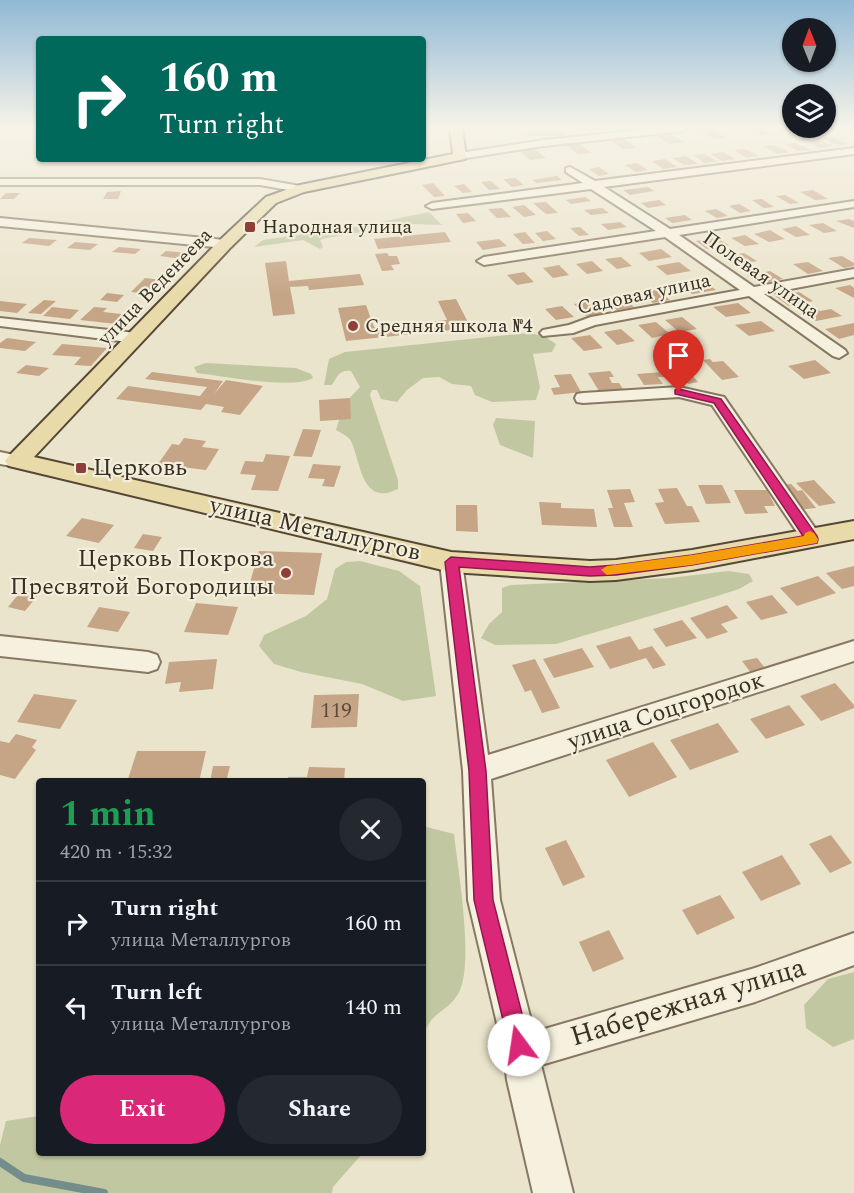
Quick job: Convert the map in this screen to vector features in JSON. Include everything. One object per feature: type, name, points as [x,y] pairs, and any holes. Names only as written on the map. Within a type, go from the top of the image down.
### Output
[{"type":"main road","name":"улица Веденеева","points":[[9,460],[136,338],[225,244],[271,200],[300,189],[326,184]]},
{"type":"main road","name":"улица Металлургов","points":[[9,460],[213,505],[451,562],[590,571],[616,570],[692,560],[854,530]]},
{"type":"street","points":[[270,184],[300,189]]},
{"type":"street","name":"Полевая улица","points":[[594,184],[838,353]]},
{"type":"street","points":[[432,206],[616,184]]},
{"type":"street","points":[[484,261],[854,204]]},
{"type":"street","points":[[0,222],[225,244]]},
{"type":"street","name":"Садовая улица","points":[[548,333],[573,329],[591,321],[854,273]]},
{"type":"street","points":[[0,322],[136,338]]},
{"type":"street","points":[[584,398],[679,392],[718,401],[812,539]]},
{"type":"street","points":[[451,562],[477,771],[484,900],[522,1053],[525,1080],[553,1193]]},
{"type":"street","points":[[0,646],[148,662]]},
{"type":"street","name":"улица Соцгородок","points":[[477,771],[854,651]]},
{"type":"street","name":"Набережная улица","points":[[522,1053],[755,985],[854,949]]},
{"type":"green space","points":[[429,212],[442,225],[410,224],[326,238],[320,240],[323,247],[320,249],[303,240],[254,247],[263,240],[361,226]]},
{"type":"green space","points":[[528,333],[544,336],[556,344],[552,352],[533,354],[540,387],[536,400],[492,402],[475,395],[471,386],[452,384],[439,377],[423,378],[407,390],[397,402],[381,399],[377,390],[372,390],[370,395],[398,480],[398,489],[386,493],[376,492],[370,487],[364,480],[351,441],[336,430],[344,404],[360,387],[351,371],[339,374],[332,385],[324,385],[329,359],[345,352]]},
{"type":"green space","points":[[206,363],[296,368],[311,374],[313,378],[290,383],[197,373],[194,367]]},
{"type":"green space","points":[[496,418],[535,421],[533,458],[500,445],[493,425]]},
{"type":"green space","points":[[360,561],[399,571],[420,586],[436,696],[403,701],[362,684],[301,672],[274,664],[259,646],[264,635],[306,616],[327,599],[335,569],[346,562]]},
{"type":"green space","points":[[728,571],[749,574],[753,581],[739,589],[714,597],[556,644],[495,645],[481,638],[489,624],[502,612],[502,588],[511,585],[670,578]]},
{"type":"green space","points":[[426,827],[454,834],[462,893],[465,941],[463,981],[458,994],[435,1016],[426,1030]]},
{"type":"green space","points":[[854,972],[854,1039],[833,1047],[806,1028],[804,1005],[828,979]]},
{"type":"green space","points":[[36,1116],[36,1156],[360,1156],[333,1187],[332,1193],[0,1193],[0,1145],[6,1121]]},
{"type":"building","points":[[434,184],[445,196],[434,197],[422,185]]},
{"type":"building","points":[[464,184],[472,192],[463,193],[454,186]]},
{"type":"building","points":[[483,184],[494,184],[500,189],[489,190]]},
{"type":"building","points":[[508,184],[524,185],[512,187]]},
{"type":"building","points":[[648,187],[654,191],[630,195],[623,190]]},
{"type":"building","points":[[813,190],[828,199],[815,200],[800,192]]},
{"type":"building","points":[[121,191],[118,199],[103,199],[107,192]]},
{"type":"building","points":[[6,193],[20,193],[14,199],[0,199]]},
{"type":"building","points":[[785,195],[799,203],[790,204],[776,196]]},
{"type":"building","points":[[585,197],[591,201],[571,204],[566,200]]},
{"type":"building","points":[[762,199],[774,207],[764,208],[752,200]]},
{"type":"building","points":[[659,200],[666,205],[648,208],[641,203]]},
{"type":"building","points":[[546,202],[558,213],[546,214],[533,203]]},
{"type":"building","points":[[739,204],[751,211],[740,213],[729,206]]},
{"type":"building","points":[[524,205],[536,215],[524,217],[512,207]]},
{"type":"building","points":[[502,208],[511,217],[497,218],[488,209]]},
{"type":"building","points":[[602,208],[609,213],[591,215],[584,210]]},
{"type":"building","points":[[716,209],[728,216],[717,218],[705,211]]},
{"type":"building","points":[[468,213],[476,221],[463,223],[456,214]]},
{"type":"building","points":[[685,215],[692,220],[672,223],[665,218]]},
{"type":"building","points":[[849,219],[854,221],[854,228],[836,221]]},
{"type":"building","points":[[620,222],[627,227],[608,230],[601,224]]},
{"type":"building","points":[[823,223],[837,231],[824,233],[809,225]]},
{"type":"building","points":[[796,226],[810,235],[796,237],[782,229]]},
{"type":"building","points":[[580,227],[589,235],[579,236],[570,228]]},
{"type":"building","points":[[770,230],[785,239],[769,242],[754,234]]},
{"type":"building","points":[[547,231],[556,239],[543,241],[535,233]]},
{"type":"building","points":[[445,232],[451,242],[378,249],[374,239]]},
{"type":"building","points":[[525,232],[535,243],[523,244],[513,234]]},
{"type":"building","points":[[745,235],[759,244],[745,246],[731,238]]},
{"type":"building","points":[[29,238],[57,240],[49,246],[22,243]]},
{"type":"building","points":[[717,238],[729,245],[707,249],[696,241]]},
{"type":"building","points":[[499,239],[507,246],[483,250],[476,242]]},
{"type":"building","points":[[75,242],[98,244],[90,250],[67,248]]},
{"type":"building","points":[[119,247],[141,249],[135,254],[112,252]]},
{"type":"building","points":[[661,249],[672,257],[649,261],[639,253]]},
{"type":"building","points":[[166,251],[188,253],[182,259],[160,256]]},
{"type":"building","points":[[387,253],[389,256],[397,256],[400,264],[391,265],[394,270],[382,271],[375,254]]},
{"type":"building","points":[[744,253],[757,261],[734,265],[722,257]]},
{"type":"building","points":[[842,256],[854,263],[854,266],[844,268],[828,258]]},
{"type":"building","points":[[621,257],[632,266],[617,269],[605,259]]},
{"type":"building","points":[[286,261],[289,281],[360,274],[364,285],[309,290],[308,286],[290,287],[295,314],[273,316],[265,263]]},
{"type":"building","points":[[592,261],[603,271],[587,274],[576,264]]},
{"type":"building","points":[[679,262],[691,271],[667,275],[656,266]]},
{"type":"building","points":[[808,262],[823,271],[808,274],[793,264]]},
{"type":"building","points":[[559,265],[569,275],[553,278],[543,268]]},
{"type":"building","points":[[770,271],[783,279],[760,284],[747,275]]},
{"type":"building","points":[[524,272],[534,282],[517,285],[507,275]]},
{"type":"building","points":[[145,278],[162,280],[149,294],[131,292]]},
{"type":"building","points":[[704,281],[716,290],[692,294],[680,285]]},
{"type":"building","points":[[850,285],[854,288],[854,298],[835,288]]},
{"type":"building","points":[[656,290],[670,300],[653,303],[640,292]]},
{"type":"building","points":[[799,292],[813,301],[789,306],[775,296]]},
{"type":"building","points":[[107,293],[124,295],[117,302],[100,300]]},
{"type":"building","points":[[621,296],[634,307],[617,310],[604,299]]},
{"type":"building","points":[[456,299],[471,328],[346,341],[338,308],[366,305],[374,327],[447,320],[438,301]]},
{"type":"building","points":[[44,300],[56,301],[41,314],[28,313]]},
{"type":"building","points":[[0,301],[27,304],[17,313],[0,311]]},
{"type":"building","points":[[591,301],[603,313],[586,316],[574,304]]},
{"type":"building","points":[[738,303],[751,313],[726,317],[713,307]]},
{"type":"building","points":[[562,306],[574,317],[556,320],[545,309]]},
{"type":"building","points":[[52,307],[79,310],[70,319],[43,316]]},
{"type":"building","points":[[94,307],[107,308],[103,312],[122,314],[125,311],[138,312],[126,325],[80,320]]},
{"type":"building","points":[[817,309],[820,311],[831,309],[842,316],[816,321],[807,315],[814,314],[809,311]]},
{"type":"building","points":[[682,317],[697,329],[679,332],[665,320]]},
{"type":"building","points":[[761,321],[775,331],[749,336],[735,325]]},
{"type":"building","points":[[656,322],[670,334],[652,338],[638,325]]},
{"type":"building","points":[[854,323],[854,335],[839,339],[825,329]]},
{"type":"building","points":[[621,329],[635,341],[617,345],[604,332]]},
{"type":"building","points":[[590,335],[603,348],[584,351],[571,338]]},
{"type":"building","points":[[7,338],[36,342],[25,351],[0,348],[0,343]]},
{"type":"building","points":[[62,344],[107,348],[91,366],[74,365],[81,357],[52,355]]},
{"type":"building","points":[[710,359],[713,362],[723,361],[739,377],[722,380],[703,360]]},
{"type":"building","points":[[815,360],[831,373],[804,379],[788,366]]},
{"type":"building","points":[[689,364],[698,373],[691,374],[698,382],[688,384],[672,366]]},
{"type":"building","points":[[26,365],[49,368],[39,376],[16,373]]},
{"type":"building","points":[[610,371],[614,377],[609,377],[612,383],[619,383],[623,389],[599,391],[588,373]]},
{"type":"building","points":[[152,372],[223,381],[214,394],[226,380],[263,386],[240,415],[221,412],[224,407],[206,404],[201,410],[116,399],[128,386],[200,396],[207,387],[145,379]]},
{"type":"building","points":[[662,372],[666,377],[658,377],[663,384],[644,385],[637,374]]},
{"type":"building","points":[[571,374],[581,392],[554,395],[551,388],[560,387],[554,375]]},
{"type":"building","points":[[350,398],[351,419],[320,421],[319,400]]},
{"type":"building","points":[[303,429],[321,430],[312,457],[293,456]]},
{"type":"building","points":[[184,438],[206,441],[202,447],[219,449],[206,470],[158,464],[172,444],[179,445]]},
{"type":"building","points":[[266,454],[290,456],[278,491],[251,490],[256,475],[240,474],[245,461],[263,462]]},
{"type":"building","points":[[313,464],[341,466],[334,487],[322,486],[325,479],[308,478]]},
{"type":"building","points":[[814,480],[836,503],[819,506],[796,483]]},
{"type":"building","points":[[791,484],[798,491],[802,490],[816,508],[798,510],[779,485]]},
{"type":"building","points":[[698,485],[722,485],[731,503],[706,504]]},
{"type":"building","points":[[677,488],[687,506],[692,506],[700,522],[665,524],[655,503],[664,502],[658,489]]},
{"type":"building","points":[[630,489],[635,502],[624,503],[633,527],[614,527],[608,508],[613,508],[607,490]]},
{"type":"building","points":[[734,490],[767,490],[775,506],[764,506],[768,513],[745,514]]},
{"type":"building","points":[[539,502],[561,503],[561,508],[594,509],[597,527],[542,525]]},
{"type":"building","points":[[456,505],[477,505],[478,532],[456,531]]},
{"type":"building","points":[[82,518],[114,525],[99,543],[66,536]]},
{"type":"building","points":[[143,534],[162,537],[153,551],[134,548]]},
{"type":"building","name":"Церковь Покрова Пресвятой Богородицы","points":[[259,551],[322,553],[314,595],[247,593]]},
{"type":"building","points":[[854,566],[854,586],[842,589],[826,573]]},
{"type":"building","points":[[818,576],[836,593],[797,606],[780,588]]},
{"type":"building","points":[[22,590],[39,594],[25,611],[8,607]]},
{"type":"building","points":[[772,595],[788,613],[761,620],[746,602]]},
{"type":"building","points":[[196,603],[238,607],[228,635],[184,632]]},
{"type":"building","points":[[727,605],[738,618],[721,624],[728,632],[707,639],[690,618]]},
{"type":"building","points":[[99,607],[130,612],[118,632],[87,627]]},
{"type":"building","points":[[682,620],[697,638],[666,647],[653,629]]},
{"type":"building","points":[[630,636],[639,650],[652,646],[666,665],[653,669],[646,658],[610,669],[596,646]]},
{"type":"building","points":[[582,648],[594,667],[554,678],[543,659]]},
{"type":"building","points":[[757,658],[769,673],[754,677],[742,661]]},
{"type":"building","points":[[217,659],[213,689],[179,692],[181,682],[165,684],[169,662]]},
{"type":"building","points":[[535,659],[560,708],[542,713],[531,690],[525,692],[512,665]]},
{"type":"building","points":[[835,683],[854,705],[854,708],[821,721],[800,696]]},
{"type":"building","points":[[34,694],[77,700],[60,729],[17,722]]},
{"type":"building","points":[[359,694],[357,727],[311,728],[314,695]]},
{"type":"building","points":[[789,705],[805,725],[766,739],[750,719]]},
{"type":"building","points":[[718,723],[739,752],[690,770],[670,740]]},
{"type":"building","points":[[16,734],[37,740],[32,747],[36,750],[15,779],[0,775],[0,741],[9,743]]},
{"type":"building","points":[[653,742],[677,777],[629,797],[606,760]]},
{"type":"building","points":[[137,751],[206,751],[200,778],[128,778]]},
{"type":"building","points":[[213,766],[230,766],[227,778],[211,778]]},
{"type":"building","points":[[309,767],[345,768],[344,778],[288,778],[307,777]]},
{"type":"building","points":[[831,835],[852,863],[830,873],[809,844]]},
{"type":"building","points":[[566,840],[585,877],[563,886],[545,848]]},
{"type":"building","points":[[782,855],[801,884],[761,901],[742,872]]},
{"type":"building","points":[[720,895],[735,918],[697,935],[682,910]]},
{"type":"building","points":[[609,930],[624,959],[593,972],[579,942]]},
{"type":"waterway","points":[[0,1162],[24,1178],[104,1193]]},
{"type":"slow traffic","points":[[607,570],[692,560],[812,539],[810,536]]},
{"type":"place","name":"Народная улица","points":[[250,227]]},
{"type":"place","name":"Средняя школа №4","points":[[353,326]]},
{"type":"place","name":"Церковь","points":[[81,468]]},
{"type":"place","name":"Церковь Покрова Пресвятой Богородицы","points":[[286,573]]},
{"type":"route","points":[[519,1045],[484,900],[477,771],[451,562],[590,571],[616,570],[692,560],[812,539],[718,401],[679,392]]}]
